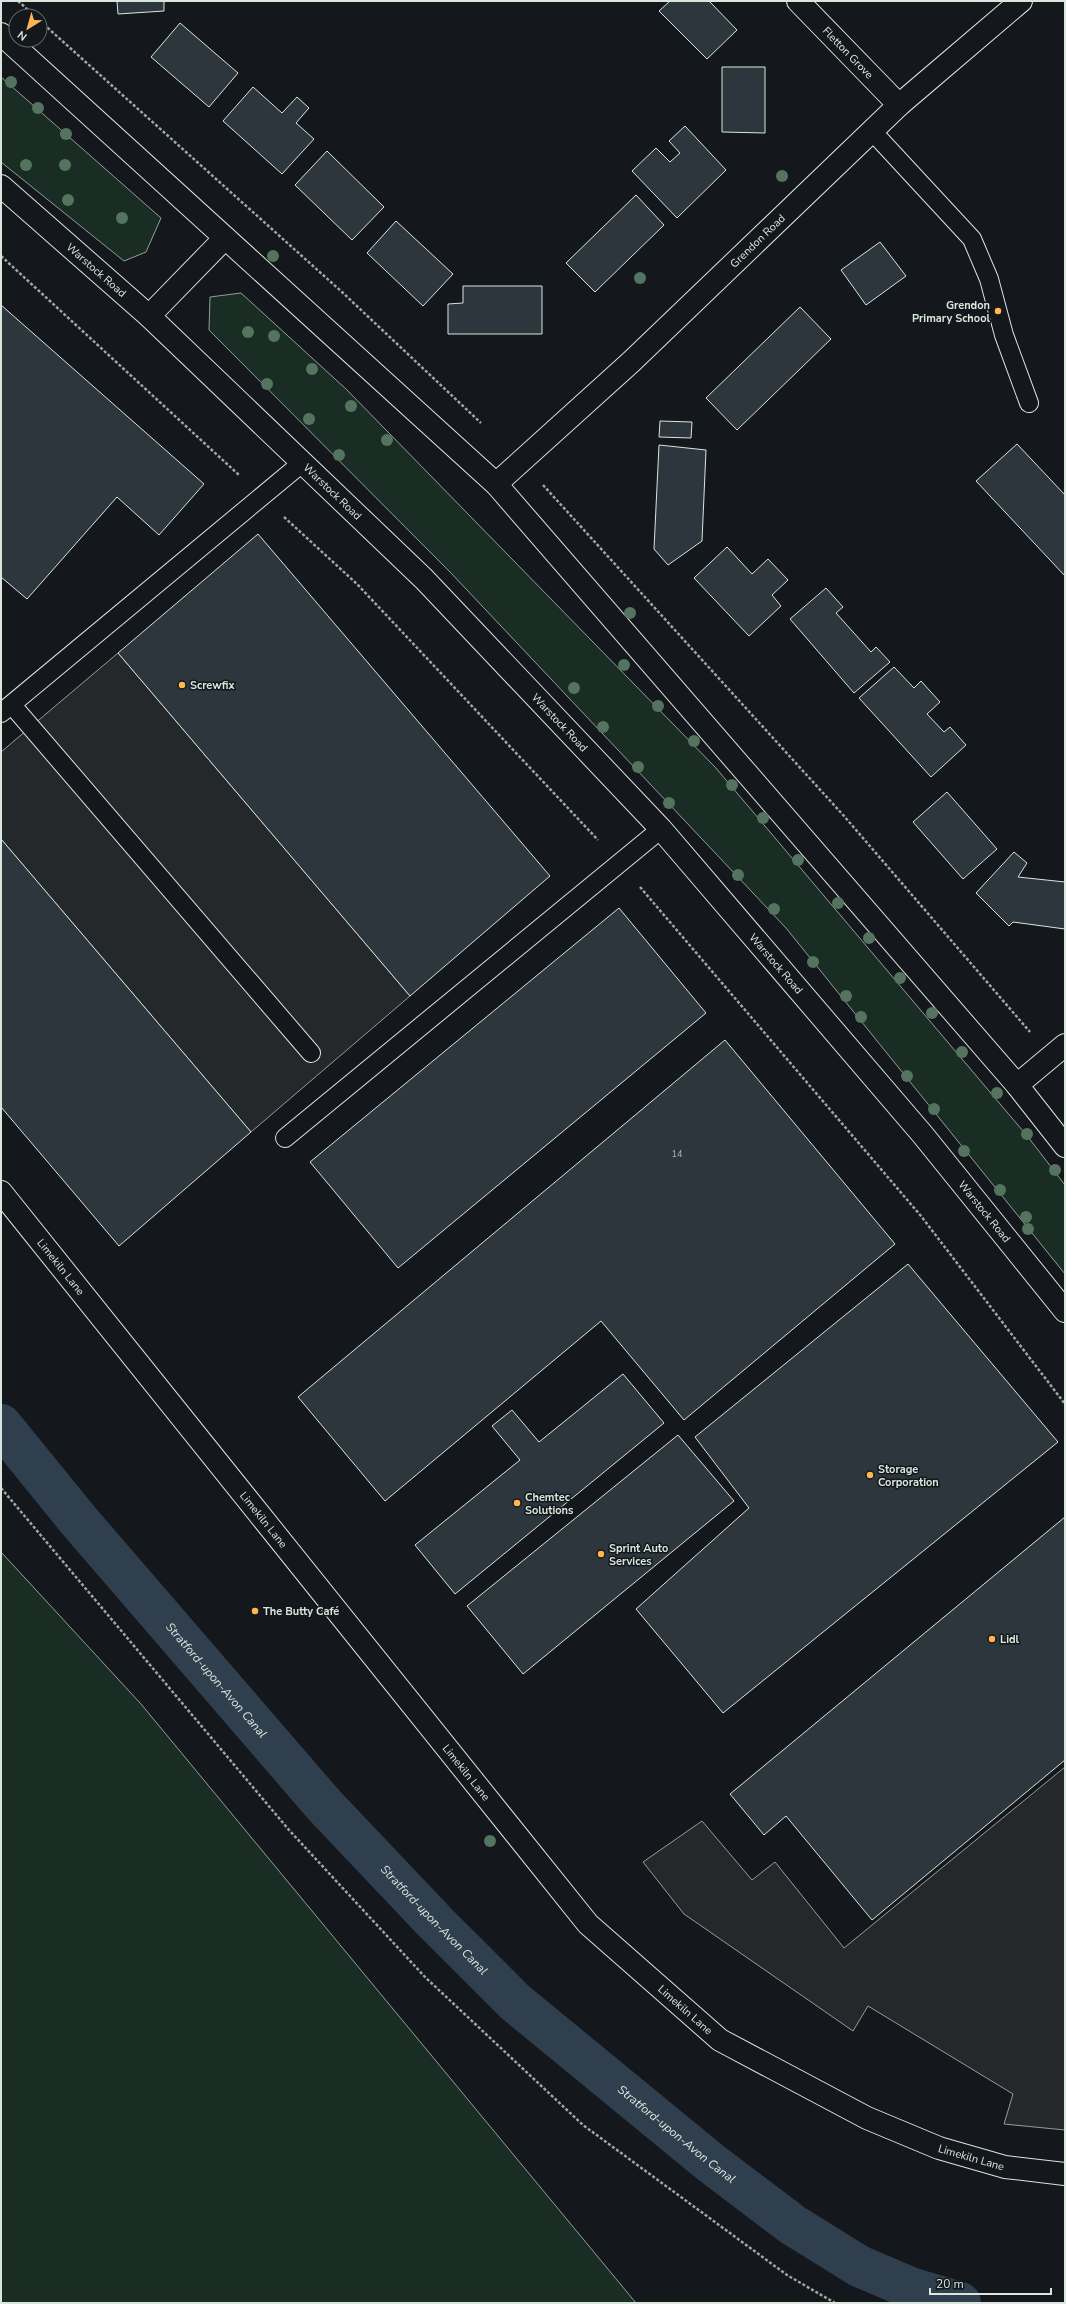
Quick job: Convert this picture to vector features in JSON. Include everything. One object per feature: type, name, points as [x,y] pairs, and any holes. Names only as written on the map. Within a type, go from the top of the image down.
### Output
[{"type":"street","name":"Fletton Grove","points":[[798,1],[899,105]]},
{"type":"street","name":"Grendon Road","points":[[496,484],[631,362],[899,105],[1021,1]]},
{"type":"street","points":[[1,34],[496,484],[1017,1085],[1065,1146]]},
{"type":"street","name":"Warstock Road","points":[[1,186],[149,316],[424,579],[661,829],[923,1135],[1065,1311]]},
{"type":"street","points":[[149,316],[225,238]]},
{"type":"street","points":[[1017,1085],[1065,1045]]},
{"type":"street","name":"Limekiln Lane","points":[[1,1192],[588,1924],[720,2040],[867,2118],[940,2148],[1005,2167],[1065,2174]]},
{"type":"lane","points":[[872,131],[972,239],[990,279],[1004,335],[1029,402]]},
{"type":"lane","points":[[302,462],[6,709],[312,1053]]},
{"type":"lane","points":[[285,1138],[661,829]]},
{"type":"path","points":[[18,1],[26,8]]},
{"type":"path","points":[[1,256],[240,476]]},
{"type":"path","points":[[281,514],[357,584],[620,863],[921,1216],[1065,1404]]},
{"type":"path","points":[[1,1488],[289,1830],[425,1977],[583,2125],[786,2275],[835,2303]]},
{"type":"green space","points":[[1,77],[161,218],[146,252],[124,261],[1,162]]},
{"type":"green space","points":[[241,293],[346,389],[715,767],[1028,1137],[1065,1185],[1065,1274],[786,928],[450,572],[209,330],[210,297]]},
{"type":"green space","points":[[1,1552],[141,1704],[636,2303],[1,2303]]},
{"type":"shaded area","points":[[118,653],[410,996],[251,1132],[1,839],[1,752]]},
{"type":"shaded area","points":[[1065,1767],[1065,2130],[1004,2124],[1013,2094],[868,2006],[853,2031],[684,1914],[643,1862],[702,1821],[752,1880],[775,1862],[844,1948]]},
{"type":"building","points":[[117,1],[164,1],[164,11],[118,14]]},
{"type":"building","points":[[670,1],[709,1],[737,30],[707,59],[659,11]]},
{"type":"building","points":[[180,23],[238,73],[209,107],[151,57]]},
{"type":"building","points":[[722,67],[765,67],[765,133],[722,132]]},
{"type":"building","points":[[253,87],[282,113],[297,97],[309,108],[296,123],[314,139],[282,174],[223,121]]},
{"type":"building","points":[[685,126],[726,170],[677,218],[632,171],[656,148],[670,162],[680,153],[669,141]]},
{"type":"building","points":[[327,151],[384,207],[352,240],[295,185]]},
{"type":"building","points":[[636,195],[664,225],[595,292],[566,263]]},
{"type":"building","points":[[396,221],[453,274],[423,306],[367,253]]},
{"type":"building","points":[[880,242],[906,276],[866,305],[841,270]]},
{"type":"building","points":[[463,286],[542,286],[542,334],[448,334],[448,304],[463,303]]},
{"type":"building","points":[[1,305],[204,484],[159,535],[117,497],[27,599],[1,577]]},
{"type":"building","points":[[800,307],[831,339],[737,430],[706,398]]},
{"type":"building","points":[[660,421],[692,422],[691,438],[659,437]]},
{"type":"building","points":[[1017,444],[1065,495],[1065,576],[976,481]]},
{"type":"building","points":[[659,445],[706,450],[702,541],[668,565],[654,549]]},
{"type":"building","points":[[258,534],[550,876],[410,996],[118,653]]},
{"type":"building","points":[[727,547],[752,574],[768,559],[788,580],[772,595],[781,606],[749,636],[694,578]]},
{"type":"building","points":[[826,588],[843,607],[836,613],[871,652],[876,647],[890,662],[854,693],[790,619]]},
{"type":"building","points":[[894,667],[914,688],[921,681],[940,702],[927,714],[944,732],[950,727],[966,745],[931,777],[859,698]]},
{"type":"building","points":[[947,792],[997,849],[963,879],[913,822]]},
{"type":"building","points":[[1,839],[251,1132],[119,1246],[1,1107]]},
{"type":"building","points":[[1014,852],[1027,863],[1018,877],[1065,882],[1065,929],[1013,922],[1009,926],[976,893]]},
{"type":"building","points":[[619,908],[706,1013],[398,1268],[310,1162]]},
{"type":"building","points":[[725,1040],[895,1244],[684,1420],[601,1321],[385,1501],[298,1397]]},
{"type":"building","name":"Storage Corporation","points":[[908,1264],[1058,1442],[723,1713],[636,1609],[749,1508],[695,1437]]},
{"type":"building","name":"Chemtec Solutions","points":[[623,1374],[664,1423],[455,1594],[415,1545],[520,1460],[492,1426],[512,1410],[539,1442]]},
{"type":"building","name":"Sprint Auto Services","points":[[678,1435],[734,1501],[523,1674],[467,1606]]},
{"type":"building","name":"Lidl","points":[[1065,1517],[1065,1760],[872,1920],[786,1816],[764,1835],[730,1794]]},
{"type":"waterway","name":"Stratford-upon-Avon Canal","points":[[1,1425],[79,1521],[324,1805],[434,1921],[515,2002],[711,2163],[793,2225],[859,2266],[913,2289],[960,2303]]},
{"type":"place","name":"Grendon Primary School","points":[[998,311]]},
{"type":"place","name":"Screwfix","points":[[182,685]]},
{"type":"place","name":"Storage Corporation","points":[[870,1475]]},
{"type":"place","name":"Chemtec Solutions","points":[[517,1503]]},
{"type":"place","name":"Sprint Auto Services","points":[[601,1554]]},
{"type":"place","name":"The Butty Café","points":[[255,1611]]},
{"type":"place","name":"Lidl","points":[[992,1639]]}]
